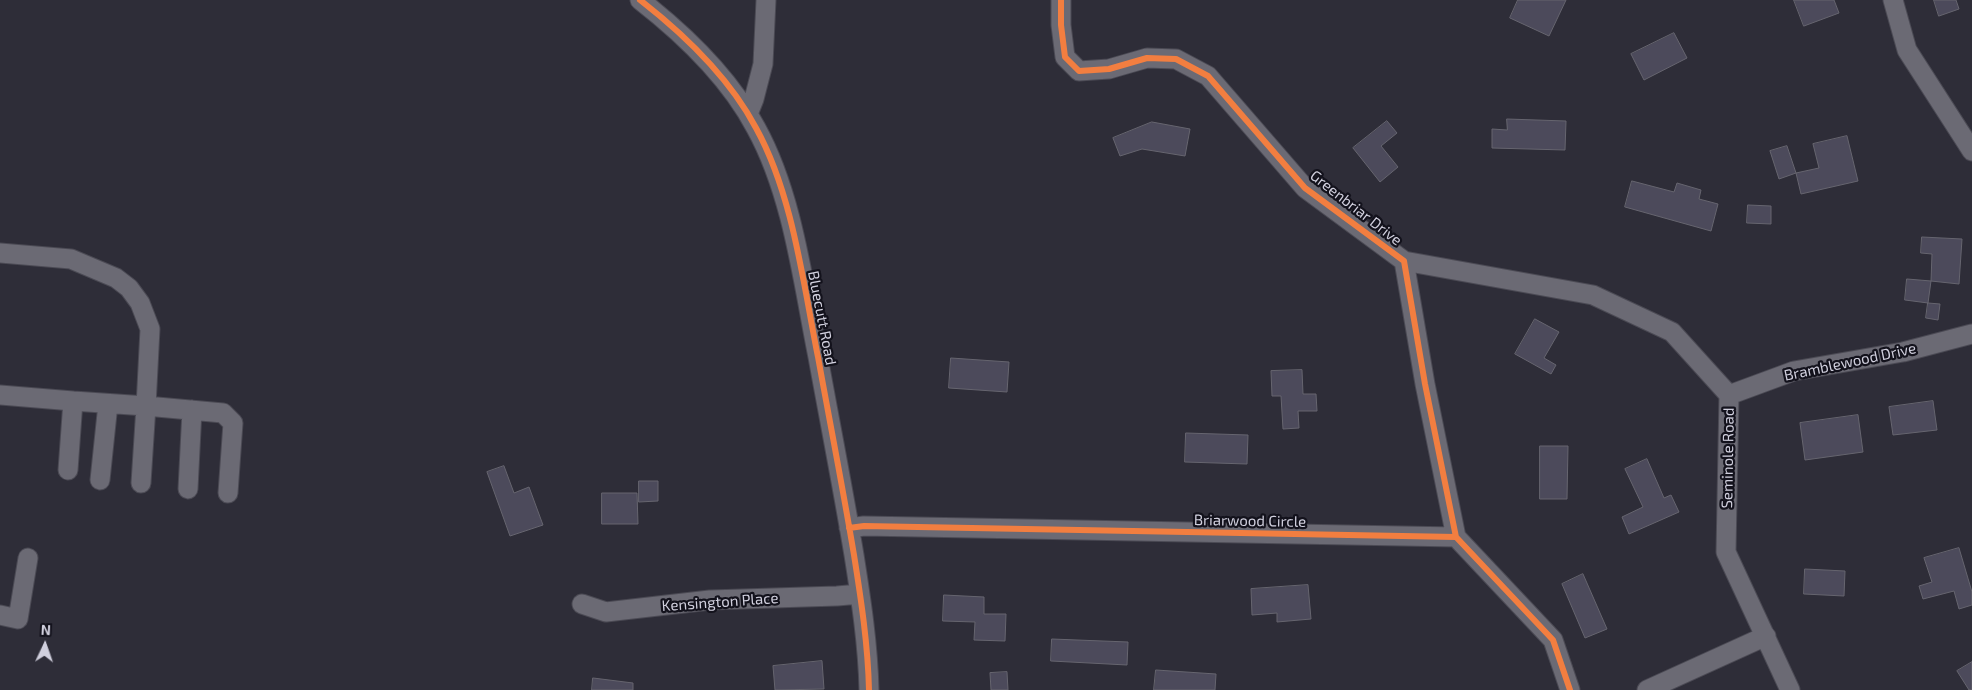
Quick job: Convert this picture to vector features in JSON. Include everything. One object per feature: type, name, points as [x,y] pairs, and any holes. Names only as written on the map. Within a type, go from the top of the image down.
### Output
[{"type":"street","name":"Bluecutt Road","points":[[640,0],[659,15],[716,70],[734,92],[760,135],[773,165],[791,229],[849,528],[860,594],[869,690]]},
{"type":"street","points":[[748,114],[763,64],[766,0]]},
{"type":"street","name":"Greenbriar Drive","points":[[1061,0],[1061,25],[1065,57],[1079,71],[1109,69],[1146,58],[1176,59],[1208,76],[1305,188],[1404,261],[1424,384],[1456,537]]},
{"type":"street","points":[[1894,0],[1907,50],[1972,151]]},
{"type":"street","points":[[0,253],[71,259],[116,278],[129,288],[140,303],[150,329],[141,483]]},
{"type":"street","name":"Seminole Road","points":[[1404,261],[1593,295],[1672,332],[1729,395],[1726,552],[1790,690]]},
{"type":"street","name":"Bramblewood Drive","points":[[1729,395],[1794,371],[1903,352],[1972,334]]},
{"type":"street","points":[[0,395],[223,413],[233,423],[228,493]]},
{"type":"street","points":[[68,470],[73,401]]},
{"type":"street","points":[[100,480],[108,404]]},
{"type":"street","points":[[188,489],[192,410]]},
{"type":"street","name":"Briarwood Circle","points":[[849,528],[864,526],[1456,537]]},
{"type":"street","points":[[1456,537],[1553,640],[1570,690]]},
{"type":"street","points":[[0,615],[18,618],[28,558]]},
{"type":"street","name":"Kensington Place","points":[[582,604],[606,612],[710,600],[860,594]]},
{"type":"street","points":[[1647,690],[1766,636]]},
{"type":"building","points":[[1518,0],[1566,0],[1549,36],[1510,18]]},
{"type":"building","points":[[1794,0],[1834,0],[1839,13],[1804,26]]},
{"type":"building","points":[[1934,0],[1956,0],[1959,9],[1939,16]]},
{"type":"building","points":[[1674,33],[1687,58],[1644,80],[1631,54]]},
{"type":"building","points":[[1507,119],[1566,121],[1565,150],[1492,148],[1492,129],[1507,130]]},
{"type":"building","points":[[1387,121],[1397,133],[1381,146],[1398,167],[1380,182],[1353,148]]},
{"type":"building","points":[[1152,122],[1190,129],[1185,156],[1142,149],[1120,156],[1113,138]]},
{"type":"building","points":[[1847,136],[1858,181],[1801,194],[1796,173],[1819,168],[1813,144]]},
{"type":"building","points":[[1787,146],[1796,173],[1779,179],[1770,151]]},
{"type":"building","points":[[1632,181],[1674,192],[1677,183],[1701,190],[1699,199],[1718,204],[1711,231],[1625,207]]},
{"type":"building","points":[[1748,205],[1771,206],[1771,224],[1747,223]]},
{"type":"building","points":[[1922,237],[1962,239],[1959,284],[1931,281],[1932,254],[1921,253]]},
{"type":"building","points":[[1907,279],[1931,281],[1928,303],[1905,300]]},
{"type":"building","points":[[1928,303],[1940,304],[1938,320],[1926,318]]},
{"type":"building","points":[[1535,319],[1559,332],[1544,358],[1556,365],[1551,374],[1515,354]]},
{"type":"building","points":[[951,358],[1009,362],[1007,392],[949,388]]},
{"type":"building","points":[[1302,370],[1303,394],[1316,394],[1317,411],[1298,411],[1299,428],[1283,429],[1281,396],[1272,396],[1271,371]]},
{"type":"building","points":[[1933,401],[1937,430],[1893,435],[1889,407]]},
{"type":"building","points":[[1858,415],[1863,452],[1805,460],[1800,423]]},
{"type":"building","points":[[1186,433],[1248,435],[1247,464],[1185,462]]},
{"type":"building","points":[[1540,446],[1568,446],[1567,499],[1540,499]]},
{"type":"building","points":[[1647,459],[1664,498],[1671,495],[1679,512],[1629,534],[1622,517],[1643,507],[1625,469]]},
{"type":"building","points":[[504,466],[514,493],[529,487],[543,525],[510,536],[487,472]]},
{"type":"building","points":[[639,481],[658,481],[658,501],[639,502]]},
{"type":"building","points":[[602,493],[637,493],[638,524],[602,524]]},
{"type":"building","points":[[1959,548],[1972,592],[1972,605],[1959,609],[1954,591],[1923,599],[1919,586],[1932,582],[1924,558]]},
{"type":"building","points":[[1805,569],[1845,571],[1844,596],[1804,594]]},
{"type":"building","points":[[1583,574],[1607,629],[1585,638],[1562,584]]},
{"type":"building","points":[[1308,585],[1311,619],[1277,622],[1277,613],[1252,615],[1251,589]]},
{"type":"building","points":[[944,595],[984,597],[984,614],[1006,614],[1005,641],[974,640],[975,622],[943,621]]},
{"type":"building","points":[[1052,639],[1128,642],[1127,665],[1051,661]]},
{"type":"building","points":[[822,661],[824,689],[775,690],[773,666]]},
{"type":"building","points":[[1972,662],[1972,690],[1969,690],[1957,671]]},
{"type":"building","points":[[1156,670],[1216,674],[1215,690],[1154,690]]},
{"type":"building","points":[[1007,672],[1008,690],[991,690],[990,673]]},
{"type":"building","points":[[593,678],[633,683],[633,690],[592,690]]},
{"type":"cycle path","points":[[640,0],[689,42],[733,91],[756,128],[769,154],[779,182],[788,210],[802,270],[857,572],[864,622],[869,690]]},
{"type":"cycle path","points":[[1061,0],[1061,25],[1065,57],[1079,71],[1109,69],[1147,58],[1176,59],[1208,76],[1305,188],[1404,261],[1425,384],[1456,537]]},
{"type":"cycle path","points":[[849,528],[864,526],[1456,537],[1553,640],[1570,690]]}]
